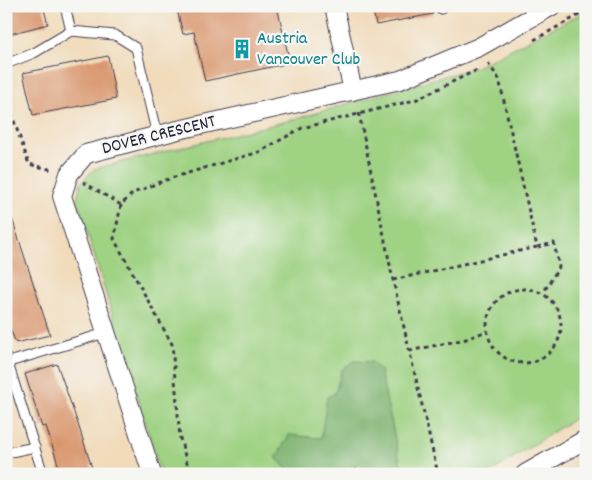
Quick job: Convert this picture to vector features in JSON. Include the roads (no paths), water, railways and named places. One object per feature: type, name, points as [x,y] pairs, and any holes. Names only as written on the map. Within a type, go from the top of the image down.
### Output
[{"type":"street","points":[[334,6],[353,91]]},
{"type":"street","name":"DOVER CRESCENT","points":[[152,474],[62,196],[69,174],[86,154],[158,135],[400,80],[479,47],[552,6]]},
{"type":"street","points":[[525,474],[549,469],[586,439]]},
{"type":"lane","points":[[65,6],[71,31]]},
{"type":"lane","points":[[6,64],[34,53],[71,31],[114,35],[136,48],[158,135]]},
{"type":"lane","points":[[43,474],[7,361],[105,333]]},
{"type":"lane","points":[[6,453],[35,447]]},
{"type":"place","name":"Austria Vancouver Club","points":[[242,49]]}]
